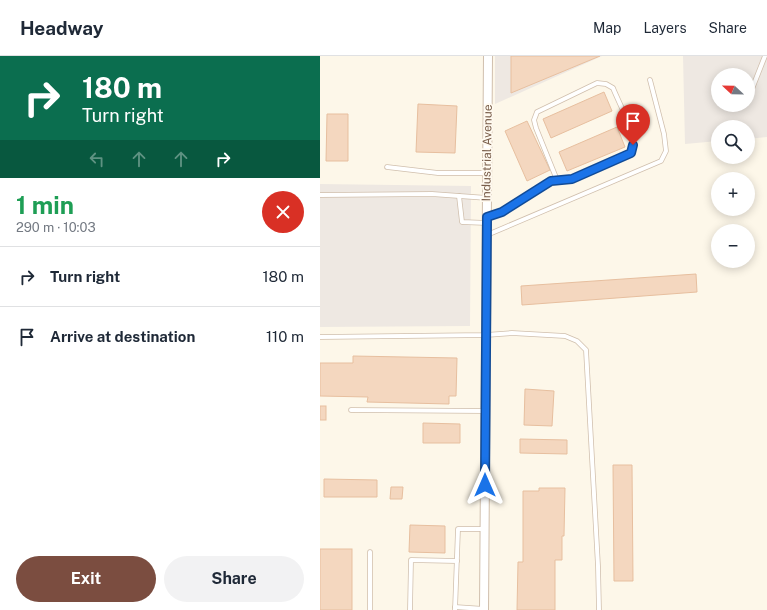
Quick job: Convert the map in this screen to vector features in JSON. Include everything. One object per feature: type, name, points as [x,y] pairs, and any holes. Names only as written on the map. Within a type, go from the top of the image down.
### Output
[{"type":"street","name":"Industrial Avenue","points":[[484,610],[488,56]]},
{"type":"lane","points":[[755,81],[765,56]]},
{"type":"lane","points":[[487,235],[661,161],[666,151],[664,134],[650,80]]},
{"type":"lane","points":[[459,196],[462,222],[487,220],[551,181],[572,179],[631,153],[633,145],[632,135],[613,88],[606,84],[597,83],[538,112],[534,120],[536,128],[557,180]]},
{"type":"lane","points":[[387,167],[438,173],[487,174]]},
{"type":"lane","points":[[320,195],[432,194],[487,198]]},
{"type":"lane","points":[[320,337],[486,336],[512,333],[566,336],[577,341],[586,350],[599,610]]},
{"type":"lane","points":[[351,410],[485,411]]},
{"type":"lane","points":[[484,530],[458,529],[455,609],[484,610]]},
{"type":"lane","points":[[370,552],[370,610]]},
{"type":"lane","points":[[410,610],[411,560],[457,561]]},
{"type":"shaded area","points":[[495,56],[602,56],[495,104]]},
{"type":"shaded area","points":[[683,56],[767,56],[767,137],[755,138],[755,120],[711,120],[711,142],[685,144]]},
{"type":"shaded area","points":[[320,184],[471,186],[470,326],[320,327]]},
{"type":"building","points":[[511,56],[600,56],[511,93]]},
{"type":"building","points":[[604,92],[612,111],[551,138],[543,119]]},
{"type":"building","points":[[418,104],[457,106],[455,153],[416,152]]},
{"type":"building","points":[[327,114],[348,114],[348,161],[326,161]]},
{"type":"building","points":[[527,121],[550,170],[527,181],[505,131]]},
{"type":"building","points":[[617,127],[625,147],[567,171],[559,152]]},
{"type":"building","points":[[696,274],[697,292],[522,305],[521,286]]},
{"type":"building","points":[[353,356],[457,358],[456,396],[449,396],[449,404],[367,402],[368,397],[320,396],[320,363],[353,363]]},
{"type":"building","points":[[525,389],[554,391],[552,426],[524,425]]},
{"type":"building","points":[[320,406],[326,406],[326,420],[320,420]]},
{"type":"building","points":[[423,423],[460,424],[460,443],[423,443]]},
{"type":"building","points":[[520,439],[567,440],[567,454],[520,453]]},
{"type":"building","points":[[613,465],[632,465],[633,581],[614,581]]},
{"type":"building","points":[[324,479],[377,480],[377,497],[324,497]]},
{"type":"building","points":[[391,487],[403,487],[402,499],[390,499]]},
{"type":"building","points":[[539,488],[565,488],[562,560],[555,560],[555,610],[517,610],[518,562],[523,562],[523,491],[539,491]]},
{"type":"building","points":[[410,525],[445,526],[445,553],[409,552]]},
{"type":"building","points":[[320,549],[352,549],[352,610],[320,610]]},
{"type":"route","points":[[485,485],[487,217],[502,212],[551,181],[572,179],[631,153],[633,145]]}]
